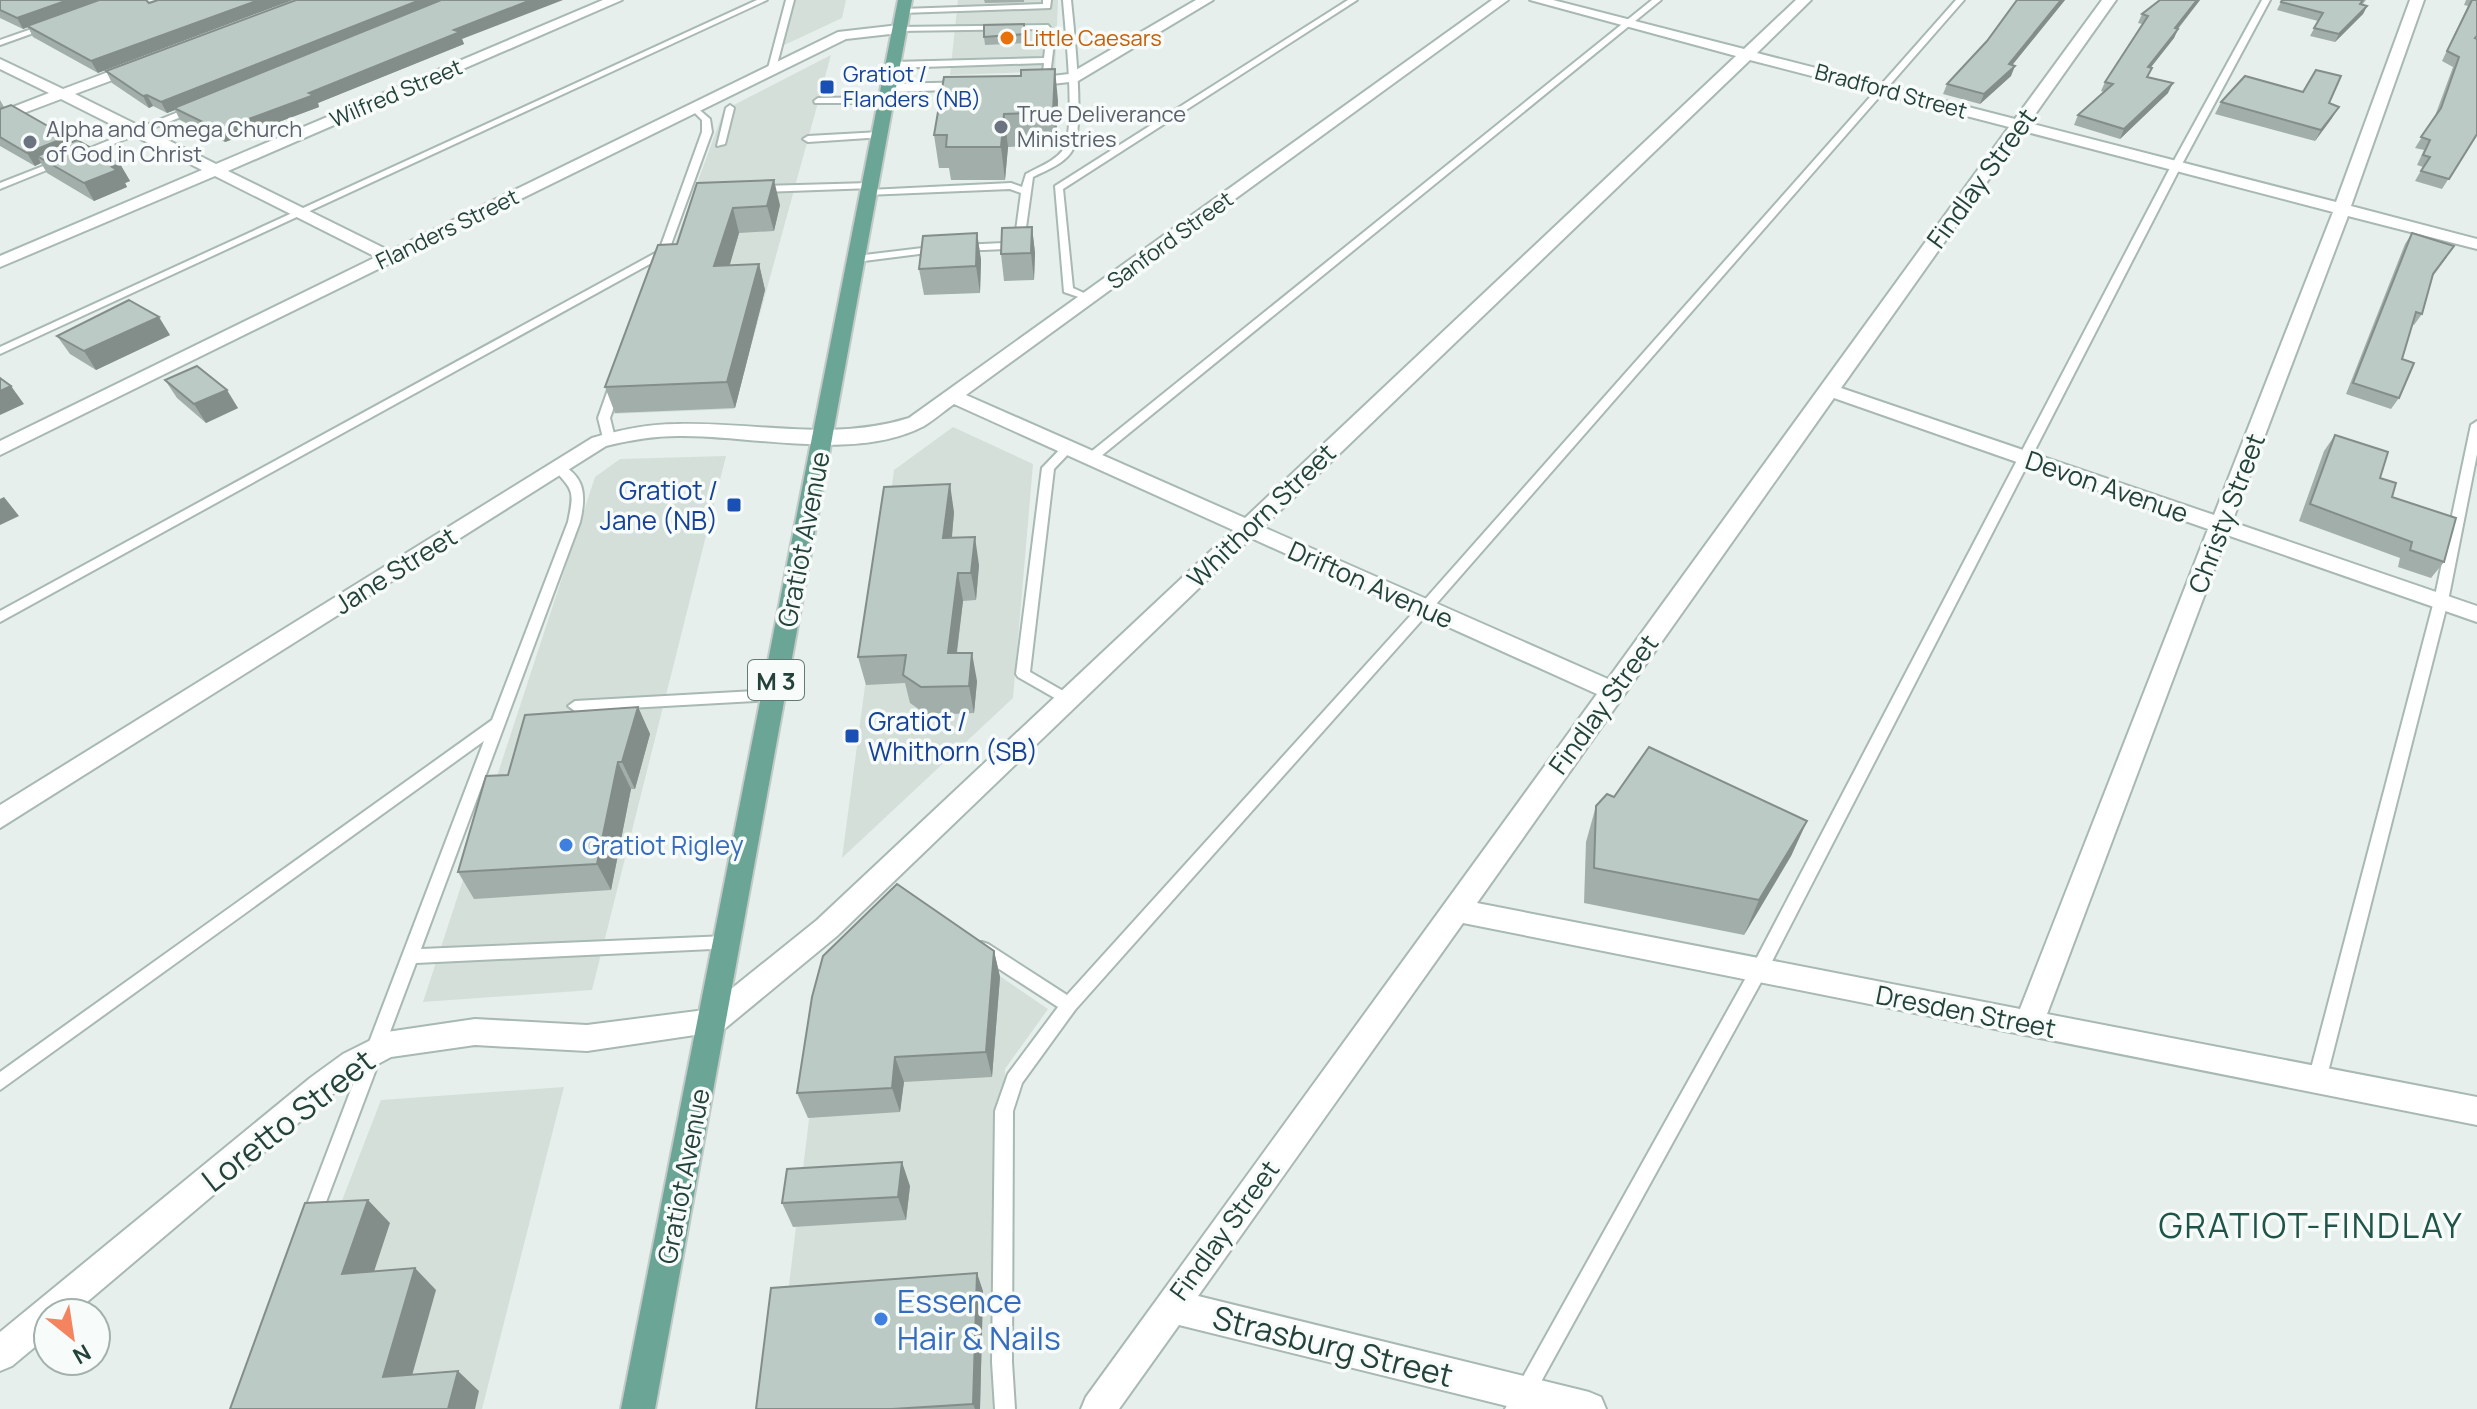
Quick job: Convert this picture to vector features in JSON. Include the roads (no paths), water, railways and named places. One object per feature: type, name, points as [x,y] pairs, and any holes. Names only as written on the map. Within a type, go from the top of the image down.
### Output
[{"type":"main road","name":"Gratiot Avenue","points":[[638,1409],[902,13]]},
{"type":"street","name":"Wilfred Street","points":[[0,262],[615,0]]},
{"type":"street","points":[[1017,84],[1073,78],[1206,0]]},
{"type":"street","name":"Sanford Street","points":[[822,437],[899,430],[954,397],[1501,0]]},
{"type":"street","name":"Bradford Street","points":[[1537,0],[2477,244]]},
{"type":"street","name":"Whithorn Street","points":[[712,1022],[883,886],[1067,700],[1804,0]]},
{"type":"street","name":"Findlay Street","points":[[1098,1409],[2109,0]]},
{"type":"street","name":"Christy Street","points":[[2029,1023],[2222,526],[2417,0]]},
{"type":"street","name":"Flanders Street","points":[[0,449],[389,257],[699,112],[843,35],[902,13]]},
{"type":"street","points":[[0,117],[152,61]]},
{"type":"street","points":[[0,63],[389,257]]},
{"type":"street","points":[[890,84],[988,85]]},
{"type":"street","name":"Devon Avenue","points":[[1829,390],[2477,614]]},
{"type":"street","name":"Drifton Avenue","points":[[954,397],[1613,691]]},
{"type":"street","name":"Jane Street","points":[[0,818],[609,438],[634,433],[741,430],[822,437]]},
{"type":"street","name":"Dresden Street","points":[[1454,910],[2477,1111]]},
{"type":"street","name":"Loretto Street","points":[[67,1297],[320,1087],[387,1045],[475,1032],[587,1038],[712,1022]]},
{"type":"street","name":"Strasburg Street","points":[[1170,1306],[1519,1401],[1589,1409]]},
{"type":"street","name":"Loretto Street","points":[[0,1354],[32,1327]]},
{"type":"lane","points":[[0,351],[763,0]]},
{"type":"lane","points":[[771,72],[790,0]]},
{"type":"lane","points":[[902,13],[1047,6],[1047,0]]},
{"type":"lane","points":[[856,259],[923,250],[1006,246],[1020,240],[1029,176],[1059,160],[1071,145],[1073,78],[1067,0]]},
{"type":"lane","points":[[1090,298],[1068,290],[1058,188],[1353,0]]},
{"type":"lane","points":[[1091,458],[1657,0]]},
{"type":"lane","points":[[1005,1409],[1002,1362],[1004,1111],[1014,1079],[1069,1005],[1425,608],[1960,0]]},
{"type":"lane","points":[[1519,1401],[1759,970],[2176,166],[2266,0]]},
{"type":"lane","points":[[902,13],[976,26],[997,33],[1039,26],[1051,34],[1046,82]]},
{"type":"lane","points":[[0,43],[55,24]]},
{"type":"lane","points":[[818,101],[890,84],[1048,60]]},
{"type":"lane","points":[[0,186],[209,103]]},
{"type":"lane","points":[[659,266],[686,191],[711,145],[727,109],[699,112],[711,145]]},
{"type":"lane","points":[[808,139],[880,135]]},
{"type":"lane","points":[[744,189],[870,190],[1011,186],[1026,192]]},
{"type":"lane","points":[[686,191],[700,191]]},
{"type":"lane","points":[[0,617],[664,252]]},
{"type":"lane","points":[[609,438],[604,418],[619,377]]},
{"type":"lane","points":[[2317,1080],[2441,601],[2477,425]]},
{"type":"lane","points":[[1067,700],[1023,674],[1048,468],[1069,447]]},
{"type":"lane","points":[[306,1230],[574,522],[579,494],[575,481],[558,467]]},
{"type":"lane","points":[[575,706],[773,695]]},
{"type":"lane","points":[[0,1082],[497,723]]},
{"type":"lane","points":[[966,939],[1069,1005]]},
{"type":"lane","points":[[409,956],[727,943]]},
{"type":"place","name":"Little Caesars","points":[[1007,38]]},
{"type":"place","name":"Gratiot / Flanders (NB)","points":[[827,87]]},
{"type":"place","name":"True Deliverance Ministries","points":[[1001,127]]},
{"type":"place","name":"Alpha and Omega Church of God in Christ","points":[[30,142]]},
{"type":"place","name":"Gratiot / Jane (NB)","points":[[734,505]]},
{"type":"place","name":"Gratiot / Whithorn (SB)","points":[[852,736]]},
{"type":"place","name":"Gratiot Rigley","points":[[566,845]]},
{"type":"place","name":"Essence Hair & Nails","points":[[881,1319]]},
{"type":"district","name":"GRATIOT-FINDLAY","points":[[2311,1225]]}]
